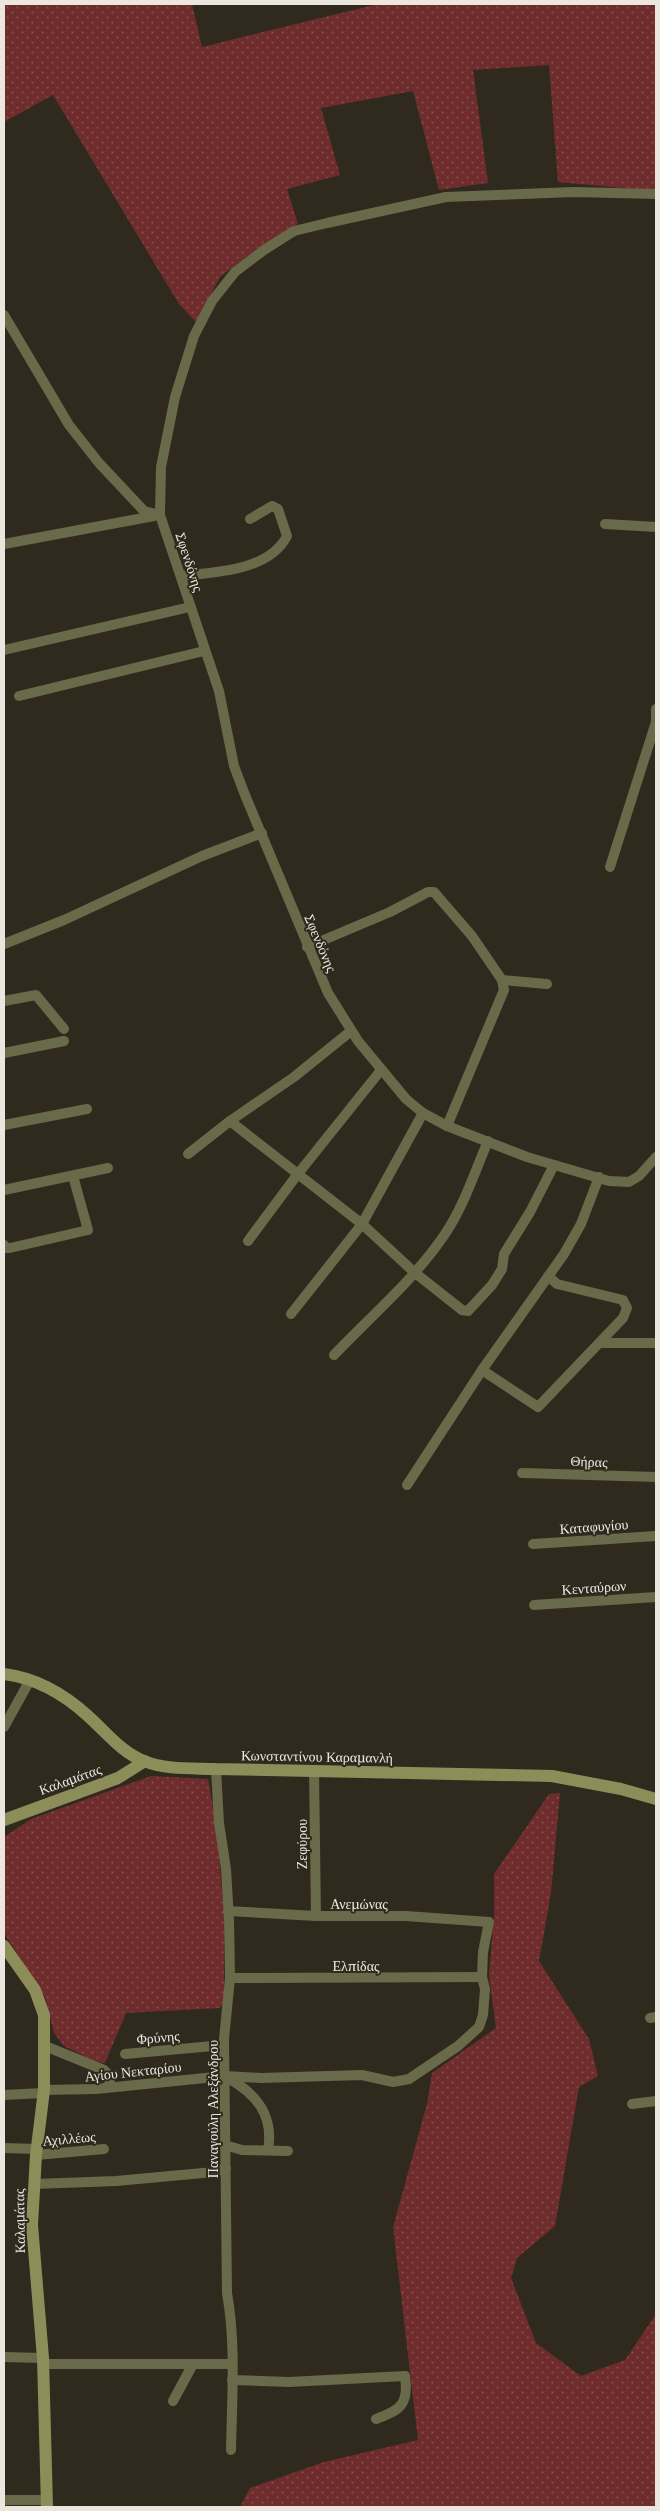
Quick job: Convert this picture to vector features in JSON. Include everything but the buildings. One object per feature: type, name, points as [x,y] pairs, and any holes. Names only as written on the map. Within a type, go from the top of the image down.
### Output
[{"type":"street","points":[[160,515],[161,467],[169,423],[175,396],[194,336],[212,301],[236,272],[264,250],[294,231],[446,197],[574,192],[656,194]]},
{"type":"street","points":[[4,315],[75,432],[99,463],[144,511],[160,515]]},
{"type":"street","points":[[181,576],[220,571],[272,555],[282,546],[287,536],[278,509],[272,506],[250,519]]},
{"type":"street","points":[[4,544],[160,515]]},
{"type":"street","name":"Σφενδόνης","points":[[160,515],[219,691],[234,766],[307,948],[328,994],[351,1030],[381,1070],[406,1100],[423,1113],[447,1126],[554,1165],[609,1181],[629,1182],[639,1176],[656,1157]]},
{"type":"street","points":[[605,524],[656,526]]},
{"type":"street","points":[[4,650],[190,607]]},
{"type":"street","points":[[19,696],[204,650]]},
{"type":"street","points":[[610,867],[656,722],[656,709]]},
{"type":"street","points":[[4,944],[64,920],[202,856],[262,833]]},
{"type":"street","points":[[307,948],[390,912],[428,892],[434,892],[472,936],[502,980],[504,990],[447,1126]]},
{"type":"street","points":[[502,980],[547,984]]},
{"type":"street","points":[[4,1001],[36,995],[64,1029]]},
{"type":"street","points":[[188,1154],[230,1122],[294,1078],[351,1030]]},
{"type":"street","points":[[4,1053],[64,1040]]},
{"type":"street","points":[[248,1241],[297,1175],[381,1070]]},
{"type":"street","points":[[4,1125],[87,1109]]},
{"type":"street","points":[[291,1314],[362,1224],[423,1113]]},
{"type":"street","points":[[230,1122],[362,1224],[414,1272],[462,1310],[468,1311],[492,1286],[502,1270],[504,1254],[530,1212],[554,1165]]},
{"type":"street","points":[[334,1355],[414,1272],[446,1234],[488,1141]]},
{"type":"street","points":[[4,1188],[108,1168]]},
{"type":"street","points":[[4,1245],[6,1248],[10,1248],[88,1230],[73,1176]]},
{"type":"street","points":[[408,1485],[482,1370],[548,1276],[581,1224],[599,1177]]},
{"type":"street","points":[[482,1370],[538,1407],[624,1318],[627,1308],[623,1300],[557,1284],[548,1276]]},
{"type":"street","points":[[600,1343],[656,1343]]},
{"type":"street","name":"Θήρας","points":[[522,1473],[656,1477]]},
{"type":"street","name":"Καταφυγίου","points":[[534,1544],[656,1536]]},
{"type":"street","name":"Κενταύρων","points":[[534,1605],[656,1597]]},
{"type":"street","name":"Κωνσταντίνου Καραμανλή","points":[[4,1674],[30,1680],[60,1694],[88,1716],[119,1746],[144,1761],[161,1765],[216,1769],[552,1776],[621,1789],[656,1800]]},
{"type":"street","points":[[4,1727],[30,1680]]},
{"type":"street","name":"Καλαμάτας","points":[[4,1819],[118,1778],[144,1761]]},
{"type":"street","name":"Παναγούλη Αλεξάνδρου","points":[[216,1769],[219,1823],[226,1869],[230,1978],[224,2045],[227,2293],[230,2310],[232,2364],[231,2450]]},
{"type":"street","name":"Ζεφύρου","points":[[314,1771],[316,1916]]},
{"type":"street","name":"Ανεμώνας","points":[[228,1911],[316,1916],[406,1916],[489,1922]]},
{"type":"street","name":"Αγίου Νεκταρίου","points":[[4,2094],[76,2091],[225,2076],[261,2078],[362,2074],[393,2082],[409,2080],[458,2046],[479,2027],[483,2015],[485,1989],[482,1977],[483,1952],[489,1922]]},
{"type":"street","name":"Καλαμάτας","points":[[4,1946],[35,1990],[44,2014],[43,2092],[36,2152],[32,2226],[43,2361],[47,2504]]},
{"type":"street","name":"Ελπίδας","points":[[230,1978],[482,1977]]},
{"type":"street","name":"Φρύνης","points":[[125,2054],[224,2045]]},
{"type":"street","points":[[45,2046],[104,2070],[110,2076],[110,2082],[106,2087]]},
{"type":"street","points":[[225,2076],[243,2086],[257,2099],[266,2113],[270,2137],[268,2150]]},
{"type":"street","points":[[632,2104],[656,2100]]},
{"type":"street","points":[[226,2145],[242,2150],[288,2151]]},
{"type":"street","name":"Αχιλλέως","points":[[4,2148],[36,2152],[104,2148]]},
{"type":"street","points":[[34,2184],[116,2181],[214,2172],[226,2168]]},
{"type":"street","points":[[4,2357],[43,2361],[232,2364]]},
{"type":"street","points":[[173,2401],[193,2364]]},
{"type":"street","points":[[232,2380],[289,2382],[405,2376],[407,2391],[404,2403],[391,2414],[376,2419]]},
{"type":"street","points":[[4,2500],[47,2504]]},
{"type":"shaded area","points":[[4,4],[192,4],[202,47],[378,4],[656,4],[656,191],[558,182],[549,65],[473,70],[488,183],[439,190],[413,91],[321,108],[340,175],[287,189],[298,224],[255,250],[220,277],[196,322],[179,304],[53,95],[4,122]]},
{"type":"shaded area","points":[[151,1776],[208,1779],[216,1824],[224,1912],[224,2001],[220,2008],[126,2013],[105,2063],[94,2061],[64,2046],[54,2033],[45,1997],[4,1933],[4,1837],[31,1819]]},
{"type":"shaded area","points":[[560,1793],[551,1893],[539,1961],[589,2039],[598,2076],[579,2087],[555,2226],[517,2258],[511,2278],[536,2343],[581,2376],[625,2360],[656,2314],[656,2507],[240,2507],[250,2488],[324,2462],[418,2440],[393,2227],[427,2104],[432,2073],[496,2028],[489,1975],[494,1918],[494,1874],[549,1794]]}]
